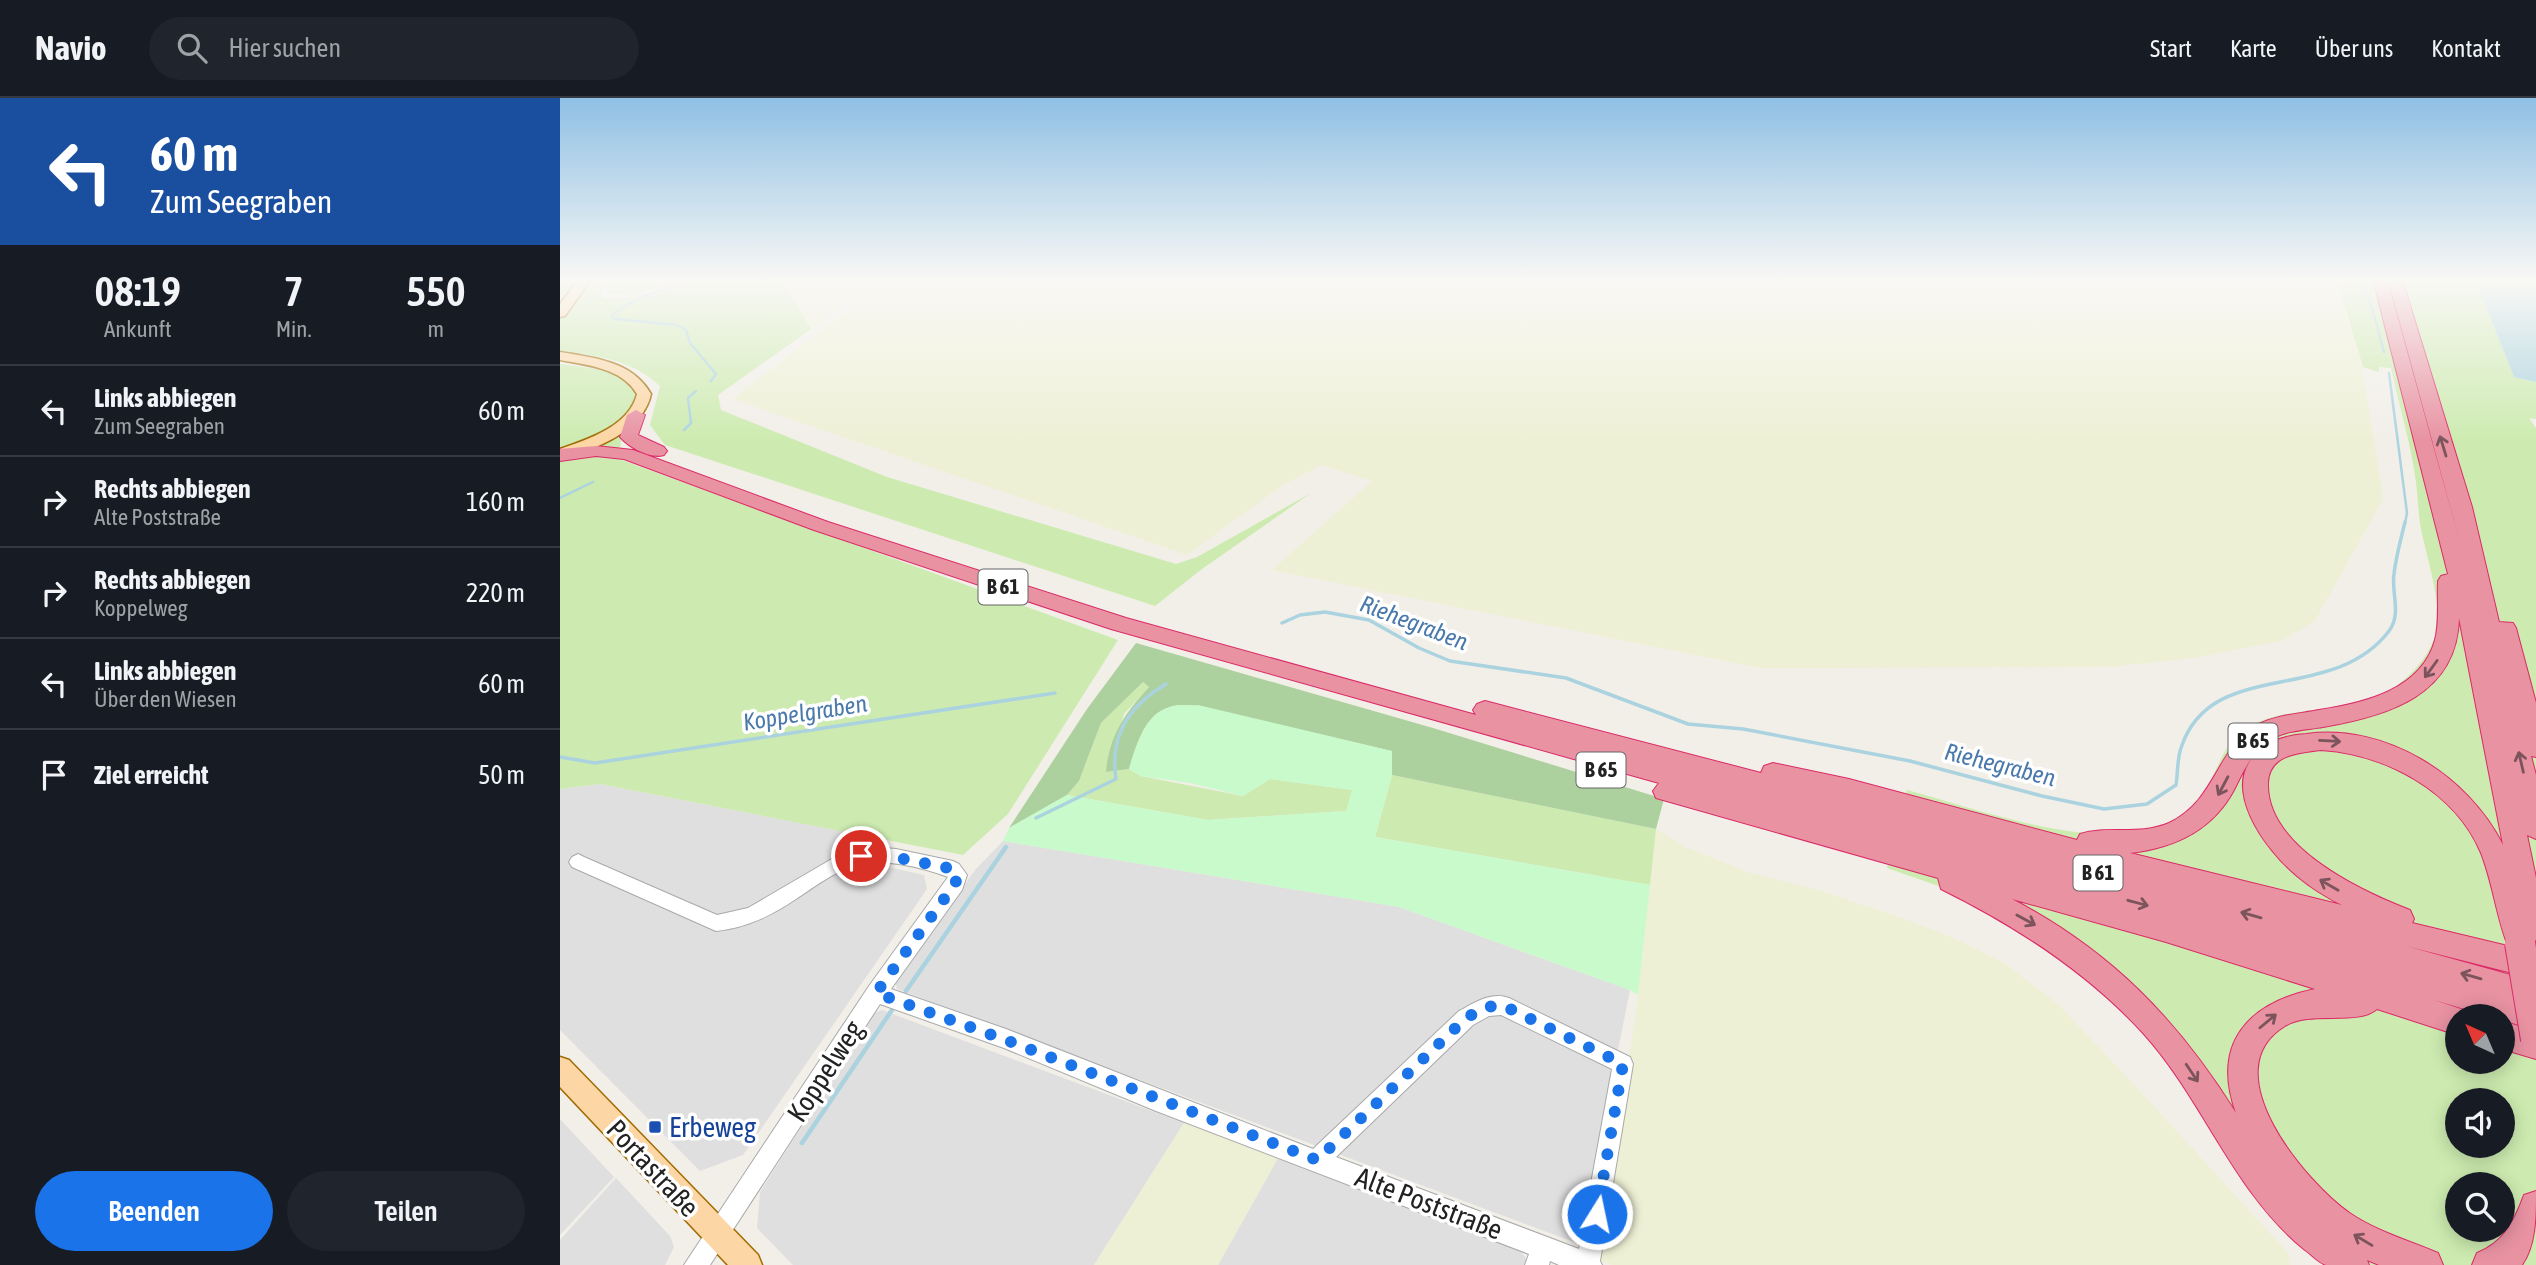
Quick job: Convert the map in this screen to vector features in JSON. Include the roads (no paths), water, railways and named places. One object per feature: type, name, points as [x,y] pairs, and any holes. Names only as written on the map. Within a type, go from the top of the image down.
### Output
[{"type":"highway","name":"B 65","points":[[1659,756],[1804,778],[2010,833],[2112,844],[2145,842],[2176,832],[2207,811],[2244,747],[2265,732],[2287,724],[2358,713],[2383,705],[2408,693],[2426,677],[2439,659],[2446,639],[2448,581],[2428,485],[2429,464],[2393,333]]},
{"type":"highway","points":[[2412,333],[2462,507],[2536,828]]},
{"type":"highway","name":"B 61","points":[[640,407],[630,426],[629,437],[641,445],[834,518],[1091,600],[1338,671],[2180,895],[2536,995]]},
{"type":"highway","name":"B 61","points":[[560,456],[613,452],[633,456],[921,561],[1119,624],[1505,732],[2168,911],[2536,1016]]},
{"type":"highway","points":[[2429,464],[2467,605],[2530,951],[2536,1039]]},
{"type":"highway","points":[[2462,507],[2482,548],[2536,748]]},
{"type":"highway","points":[[2448,581],[2530,951]]},
{"type":"highway","points":[[2515,666],[2536,701]]},
{"type":"highway","name":"B 65","points":[[1505,732],[1616,777],[2165,930],[2445,1018]]},
{"type":"highway","points":[[2482,951],[2353,899],[2319,879],[2291,856],[2272,832],[2258,806],[2255,782],[2260,765],[2283,747],[2326,740],[2376,750],[2430,778],[2456,799],[2479,825],[2495,857],[2530,951]]},
{"type":"highway","points":[[2010,833],[2482,951],[2530,951]]},
{"type":"highway","points":[[1876,850],[2001,906],[2046,931],[2088,962],[2155,1024],[2188,1067],[2236,1144],[2278,1202],[2353,1265]]},
{"type":"highway","points":[[2405,1006],[2322,1000],[2299,1004],[2273,1015],[2252,1034],[2242,1058],[2244,1095],[2257,1133],[2271,1155],[2312,1204],[2362,1241],[2395,1256],[2426,1265]]},
{"type":"highway","points":[[2515,1039],[2536,1045]]},
{"type":"highway","points":[[2489,1265],[2501,1262],[2515,1250],[2536,1207]]},
{"type":"main road","points":[[560,456],[602,438],[640,407],[642,387],[630,376],[568,356]]},
{"type":"main road","name":"Portastraße","points":[[560,1069],[748,1265]]},
{"type":"street","name":"Koppelweg","points":[[578,862],[716,923],[746,918],[840,864],[861,856],[884,855],[953,869],[958,875],[955,884],[876,993],[717,1234]]},
{"type":"street","name":"Alte Poststraße","points":[[876,993],[1317,1160],[1540,1256],[1589,1265]]},
{"type":"street","points":[[1317,1160],[1466,1018],[1486,1007],[1508,1007],[1623,1064],[1589,1265]]},
{"type":"street","points":[[696,1265],[717,1234]]},
{"type":"water","points":[[2497,333],[2536,333],[2536,382],[2514,377]]},
{"type":"waterway","name":"Koppelgraben","points":[[687,333],[690,343],[716,374],[711,381]]},
{"type":"waterway","name":"Riehegraben","points":[[2379,333],[2384,352]]},
{"type":"waterway","name":"Riehegraben","points":[[2389,373],[2407,513],[2405,523]]},
{"type":"waterway","name":"Koppelgraben","points":[[684,430],[691,423],[688,398],[696,391]]},
{"type":"waterway","name":"Koppelgraben","points":[[560,498],[593,482]]},
{"type":"waterway","name":"Riehegraben","points":[[1282,623],[1300,615],[1325,612],[1369,620],[1419,648],[1450,661],[1566,678],[1688,724],[1743,729],[1910,761],[2042,796],[2104,809],[2147,804],[2176,785],[2181,748],[2196,720],[2218,701],[2245,690],[2337,668],[2365,654],[2393,624],[2396,610],[2393,581],[2405,522]]},
{"type":"waterway","name":"Riehegraben","points":[[1036,818],[1116,779],[1116,749],[1125,723],[1142,702],[1166,684]]},
{"type":"waterway","name":"Koppelgraben","points":[[560,757],[595,763],[1055,693]]},
{"type":"waterway","name":"Riehegraben","points":[[906,991],[1006,847]]},
{"type":"waterway","name":"Riehegraben","points":[[802,1143],[892,1010]]},
{"type":"place","name":"Erbeweg","points":[[655,1127]]}]
